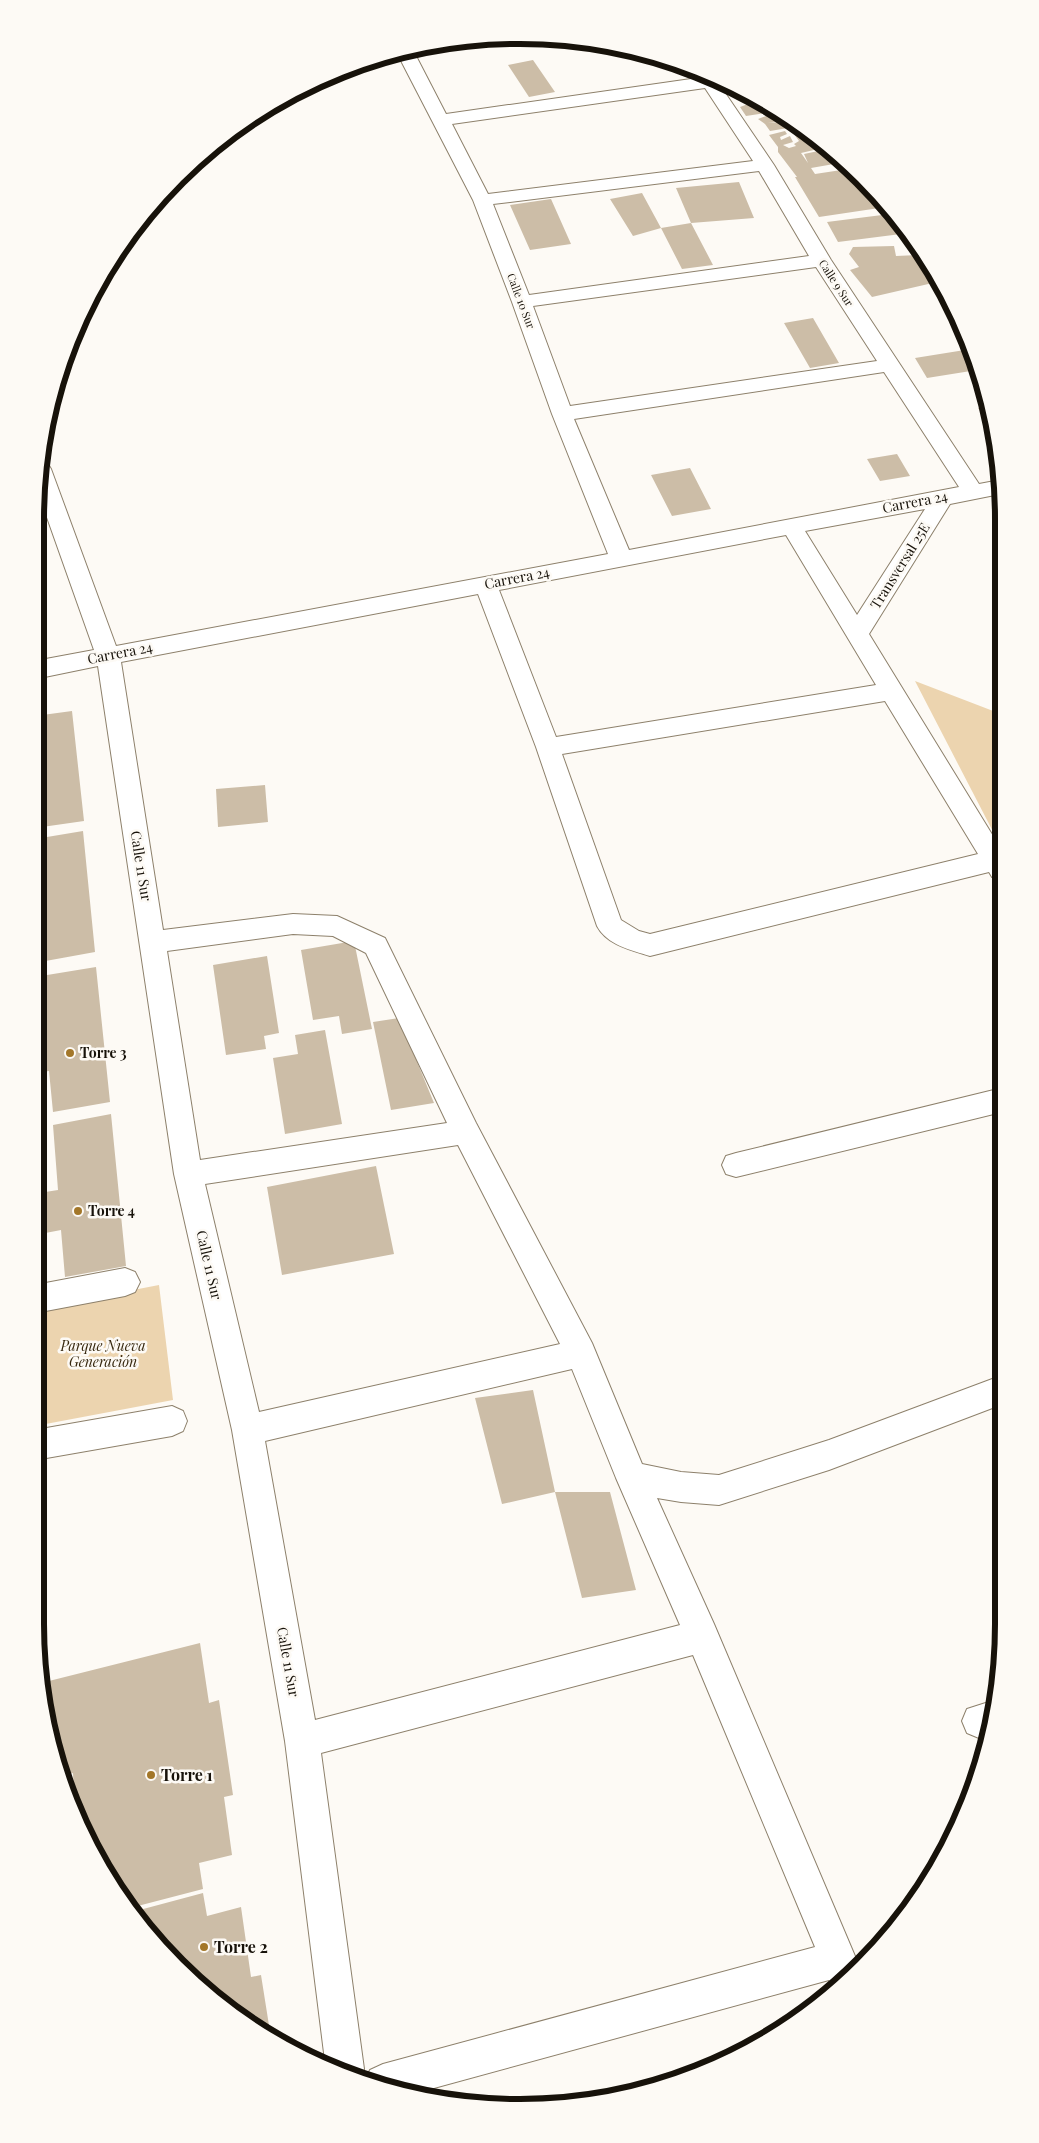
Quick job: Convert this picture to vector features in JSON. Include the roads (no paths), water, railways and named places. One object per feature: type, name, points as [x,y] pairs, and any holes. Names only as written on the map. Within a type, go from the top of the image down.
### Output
[{"type":"street","name":"Calle 10 Sur","points":[[408,57],[482,200],[522,302],[562,414],[621,558]]},
{"type":"street","points":[[441,120],[697,78]]},
{"type":"street","name":"Calle 9 Sur","points":[[709,83],[765,165],[821,260],[973,492]]},
{"type":"street","points":[[482,200],[765,165]]},
{"type":"street","points":[[522,302],[821,260]]},
{"type":"street","points":[[562,414],[890,366]]},
{"type":"street","name":"Carrera 24","points":[[44,668],[994,487]]},
{"type":"street","name":"Transversal 25E","points":[[856,634],[943,497]]},
{"type":"street","name":"Calle 11 Sur","points":[[45,503],[108,656],[188,1174],[248,1430],[302,1741],[346,2066]]},
{"type":"street","points":[[791,526],[995,860]]},
{"type":"street","points":[[485,584],[548,747],[610,926],[632,940],[650,945],[995,866]]},
{"type":"street","points":[[548,747],[892,691]]},
{"type":"street","points":[[153,942],[293,924],[337,926],[376,946],[466,1132],[581,1353],[632,1478],[702,1636],[843,1968],[390,2081]]},
{"type":"street","points":[[736,1165],[995,1102]]},
{"type":"street","points":[[188,1174],[466,1132]]},
{"type":"street","points":[[44,1297],[125,1282]]},
{"type":"street","points":[[248,1430],[581,1353]]},
{"type":"street","points":[[632,1478],[681,1487],[719,1490],[830,1454],[995,1393]]},
{"type":"street","points":[[44,1444],[172,1421]]},
{"type":"street","points":[[302,1741],[702,1636]]},
{"type":"place","name":"Torre 3","points":[[70,1053]]},
{"type":"place","name":"Torre 4","points":[[78,1211]]},
{"type":"place","name":"Torre 1","points":[[151,1775]]},
{"type":"place","name":"Torre 2","points":[[204,1947]]},
{"type":"park label","name":"Parque Nueva Generación","points":[[103,1354]]}]
